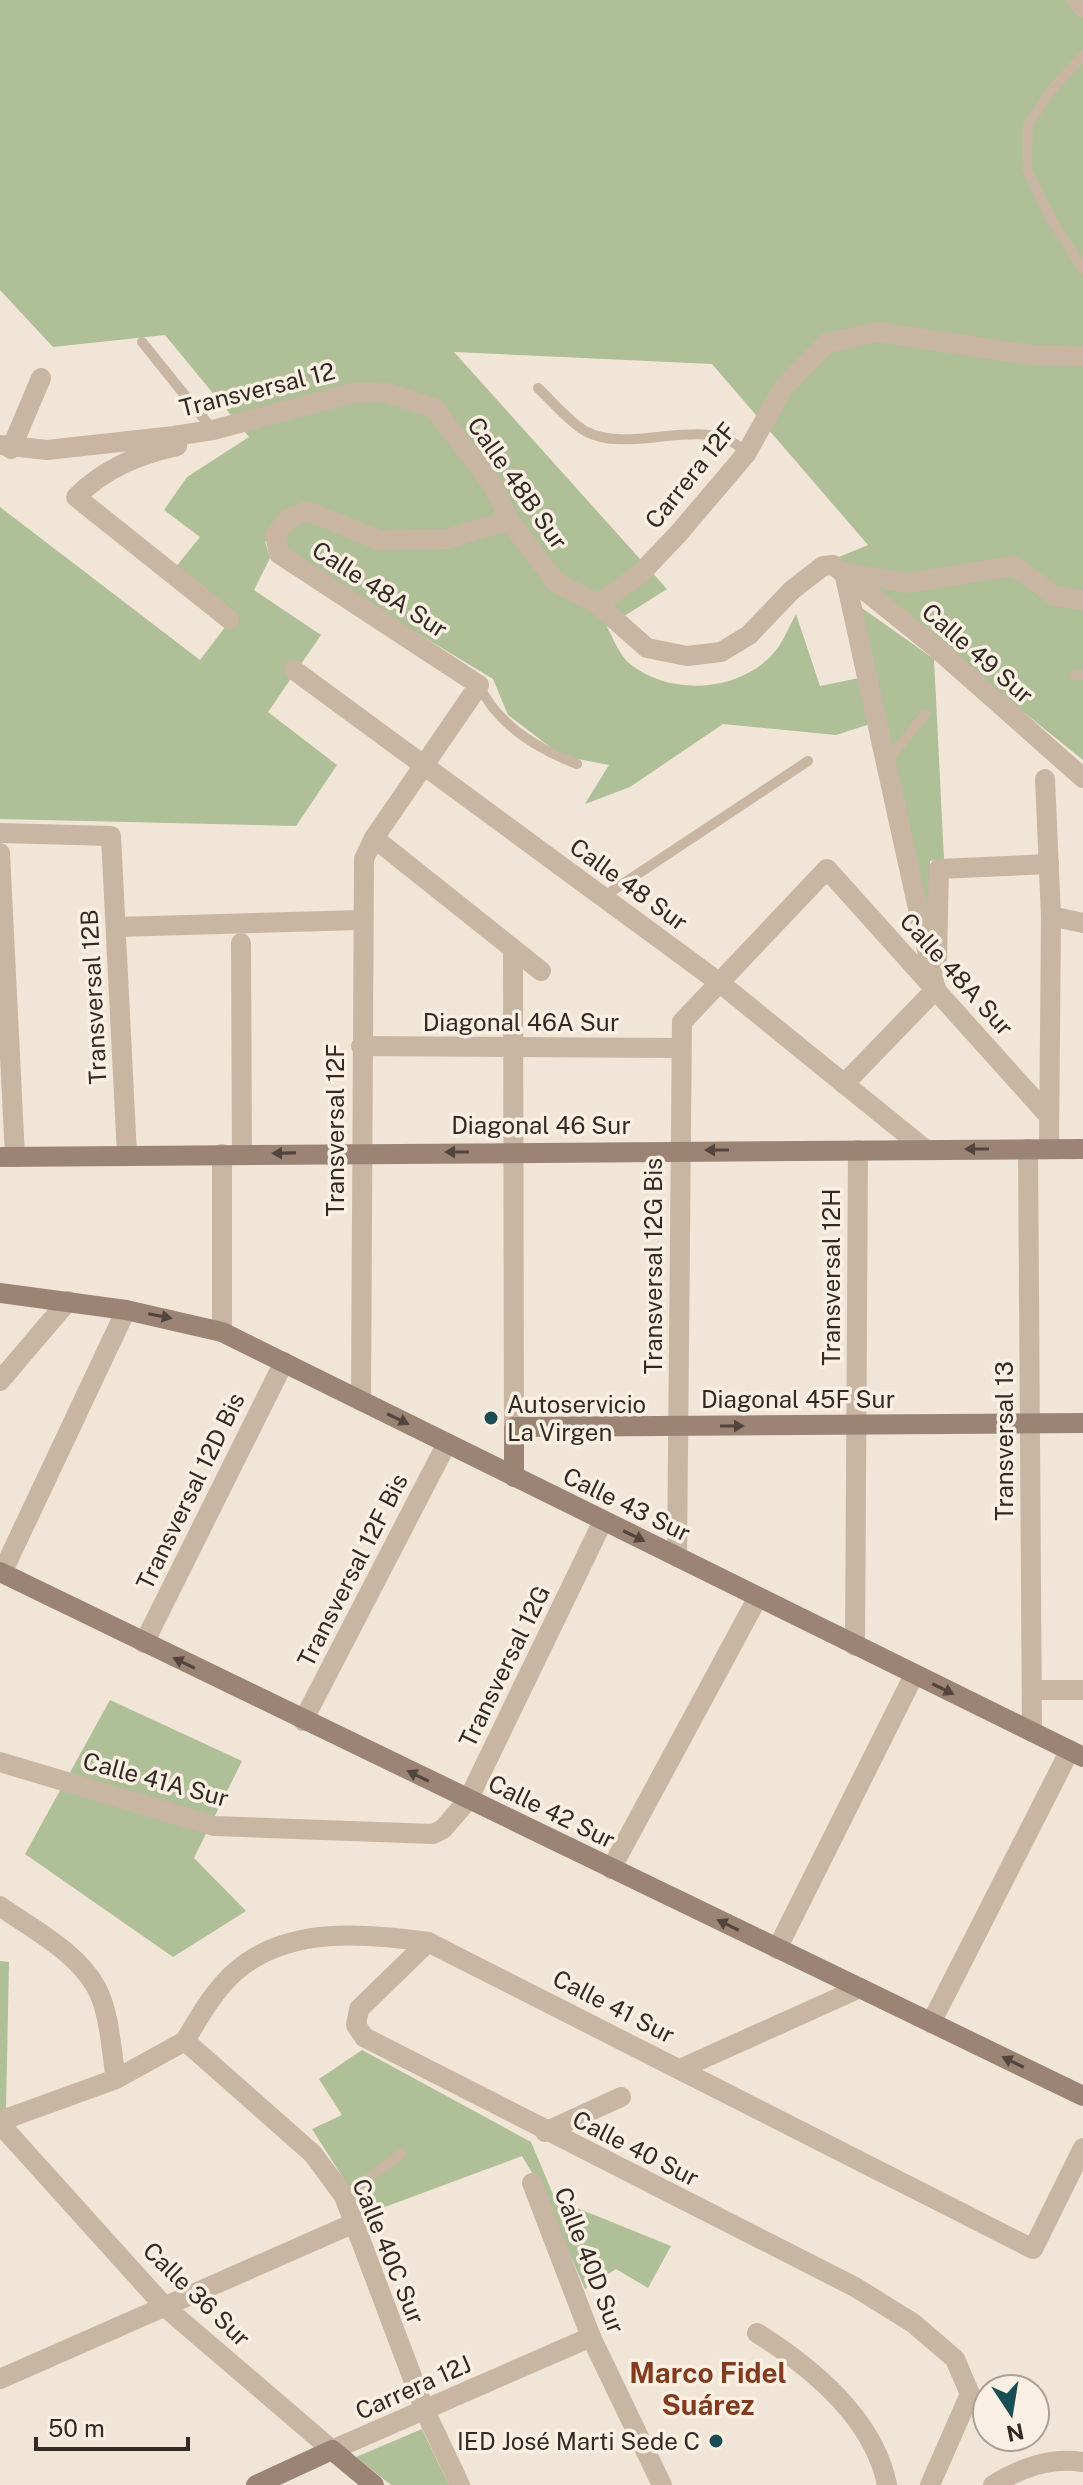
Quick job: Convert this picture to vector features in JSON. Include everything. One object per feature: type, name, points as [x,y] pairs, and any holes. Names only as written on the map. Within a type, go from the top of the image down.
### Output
[{"type":"street","points":[[1077,0],[1083,7]]},
{"type":"street","name":"Carrera 12F","points":[[597,604],[639,575],[746,454],[783,388],[827,343],[877,332],[1031,355],[1083,356]]},
{"type":"street","points":[[6,447],[41,378]]},
{"type":"street","name":"Transversal 12","points":[[6,447],[47,450],[213,430],[353,393],[385,392]]},
{"type":"street","name":"Calle 48B Sur","points":[[385,392],[434,408],[494,487],[509,520],[556,582],[597,604],[647,648],[687,656],[721,652],[749,635],[792,590],[823,566],[833,565],[844,572]]},
{"type":"street","points":[[229,619],[76,497],[92,480],[121,463],[187,444],[245,420]]},
{"type":"street","name":"Calle 48A Sur","points":[[479,685],[279,554],[275,535],[288,519],[307,511],[379,540],[447,539],[509,520]]},
{"type":"street","points":[[936,989],[844,572],[907,583],[1014,566],[1055,596],[1083,600]]},
{"type":"street","name":"Calle 49 Sur","points":[[844,572],[1081,775]]},
{"type":"street","name":"Calle 48 Sur","points":[[294,670],[720,983],[926,1150]]},
{"type":"street","points":[[479,685],[374,838],[541,971]]},
{"type":"street","name":"Transversal 13","points":[[1032,1732],[1030,1424],[1039,1149],[1048,1115],[1051,916],[1045,779]]},
{"type":"street","name":"Transversal 12B","points":[[0,833],[111,836],[127,1155]]},
{"type":"street","name":"Transversal 12F","points":[[361,1401],[361,920],[364,859],[374,838]]},
{"type":"street","points":[[0,853],[7,1157]]},
{"type":"street","points":[[844,1084],[936,989],[939,869],[1049,864]]},
{"type":"street","name":"Calle 48A Sur","points":[[720,983],[827,869],[1048,1115]]},
{"type":"street","points":[[1051,916],[1083,923]]},
{"type":"street","points":[[116,927],[361,920]]},
{"type":"street","points":[[222,1332],[241,943]]},
{"type":"street","points":[[513,949],[514,1477]]},
{"type":"street","name":"Transversal 12G Bis","points":[[677,1557],[682,1022],[720,983]]},
{"type":"street","name":"Diagonal 46A Sur","points":[[361,1046],[513,1050],[681,1048]]},
{"type":"street","name":"Diagonal 46 Sur","points":[[7,1157],[1083,1149]]},
{"type":"street","name":"Transversal 12H","points":[[855,1646],[858,1150]]},
{"type":"street","name":"Calle 43 Sur","points":[[0,1293],[126,1310],[222,1332],[1076,1754]]},
{"type":"street","points":[[0,1381],[68,1301]]},
{"type":"street","points":[[1,1572],[126,1310]]},
{"type":"street","name":"Transversal 12D Bis","points":[[144,1643],[284,1362]]},
{"type":"street","name":"Diagonal 45F Sur","points":[[514,1427],[1083,1423]]},
{"type":"street","name":"Transversal 12F Bis","points":[[303,1721],[447,1443]]},
{"type":"street","name":"Transversal 12G","points":[[443,1829],[468,1800],[603,1521]]},
{"type":"street","name":"Calle 42 Sur","points":[[1,1572],[303,1721],[1083,2096]]},
{"type":"street","points":[[611,1869],[758,1597]]},
{"type":"street","points":[[777,1949],[914,1675]]},
{"type":"street","points":[[1032,1690],[1083,1690]]},
{"type":"street","points":[[931,2023],[1076,1754]]},
{"type":"street","name":"Calle 41A Sur","points":[[0,1762],[214,1826],[433,1834],[443,1829]]},
{"type":"street","points":[[0,1906],[60,1948],[87,1973],[97,1989],[116,2079]]},
{"type":"street","name":"Calle 41 Sur","points":[[185,2041],[203,2010],[236,1970],[280,1945],[330,1936],[373,1934],[428,1942],[1033,2249],[1083,2148]]},
{"type":"street","name":"Calle 40 Sur","points":[[428,1942],[359,2009],[356,2025],[364,2037],[545,2132],[855,2287],[913,2323],[955,2359],[970,2394],[930,2485]]},
{"type":"street","points":[[680,2069],[860,1988]]},
{"type":"street","points":[[0,2123],[116,2079],[185,2041]]},
{"type":"street","name":"Calle 40C Sur","points":[[185,2041],[313,2154],[344,2196],[425,2411],[460,2485]]},
{"type":"street","points":[[545,2132],[621,2097]]},
{"type":"street","name":"Calle 36 Sur","points":[[0,2123],[165,2307],[374,2485]]},
{"type":"street","name":"Calle 40D Sur","points":[[532,2183],[591,2337],[662,2485]]},
{"type":"street","points":[[0,2379],[352,2224]]},
{"type":"street","points":[[757,2333],[802,2361],[856,2420],[882,2460],[887,2485]]},
{"type":"street","name":"Carrera 12J","points":[[256,2485],[591,2337]]},
{"type":"street","points":[[993,2485],[1026,2467],[1067,2459],[1083,2462]]},
{"type":"lane","points":[[1083,56],[1052,89],[1028,125],[1027,170],[1051,219],[1083,269]]},
{"type":"lane","points":[[142,342],[213,430]]},
{"type":"lane","points":[[538,388],[585,431],[619,439],[697,434],[721,437],[736,441],[746,454]]},
{"type":"lane","points":[[479,685],[486,701],[521,734],[549,753],[577,764]]},
{"type":"lane","points":[[885,764],[925,714]]},
{"type":"lane","points":[[603,897],[808,761]]},
{"type":"lane","points":[[344,2196],[401,2154]]},
{"type":"green space","points":[[0,0],[1083,0],[1083,760],[834,559],[868,545],[712,364],[454,352],[667,589],[607,627],[626,661],[664,681],[702,686],[722,683],[757,668],[771,656],[796,614],[820,686],[859,678],[870,724],[836,735],[723,724],[630,787],[585,804],[609,765],[562,756],[508,715],[493,679],[265,541],[270,558],[254,590],[321,635],[268,712],[337,765],[296,826],[0,819],[0,507],[200,660],[235,614],[175,568],[200,537],[164,510],[187,477],[249,437],[165,335],[53,347],[0,290]]},
{"type":"green space","points":[[855,603],[934,659],[944,859],[930,861],[931,937]]},
{"type":"green space","points":[[110,1700],[242,1761],[194,1858],[246,1911],[173,1957],[25,1854]]},
{"type":"green space","points":[[0,1961],[9,1962],[6,2109],[0,2111]]},
{"type":"green space","points":[[362,2050],[531,2142],[555,2199],[671,2246],[648,2288],[616,2269],[585,2289],[540,2186],[522,2156],[366,2214],[312,2129],[342,2115],[319,2079]]},
{"type":"green space","points":[[422,2429],[449,2485],[391,2485],[356,2457]]},
{"type":"place","name":"Autoservicio La Virgen","points":[[491,1418]]},
{"type":"place","name":"IED José Marti Sede C","points":[[716,2441]]},
{"type":"district","name":"Marco Fidel Suárez","points":[[708,2388]]}]
